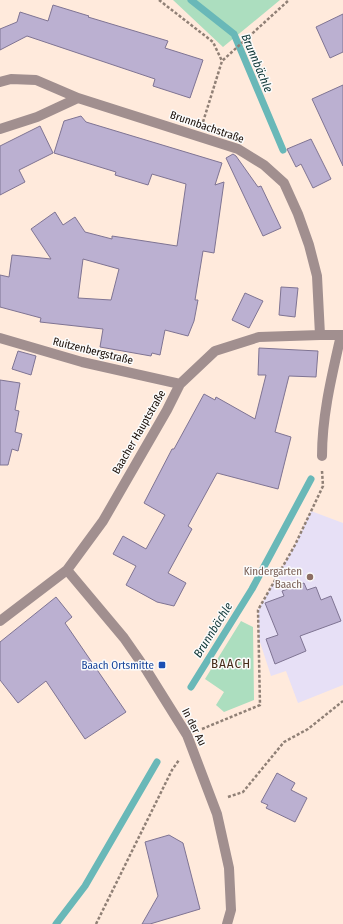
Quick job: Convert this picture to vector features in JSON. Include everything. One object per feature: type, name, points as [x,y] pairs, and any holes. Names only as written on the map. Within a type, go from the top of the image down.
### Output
[{"type":"street","name":"Brunnbachstraße","points":[[0,82],[11,79],[36,80],[78,98],[199,136],[238,150],[264,165],[284,183],[298,214],[309,245],[317,276],[320,334]]},
{"type":"street","points":[[0,129],[37,117],[78,98]]},
{"type":"street","name":"Baacher Hauptstraße","points":[[0,621],[67,570],[103,521],[167,410],[180,384],[215,351],[259,337],[320,334],[342,335]]},
{"type":"street","points":[[322,456],[322,437],[330,387],[342,335]]},
{"type":"street","name":"Ruitzenbergstraße","points":[[0,338],[82,362],[180,384]]},
{"type":"street","name":"In der Au","points":[[67,570],[124,638],[147,671],[189,739],[217,814],[228,868],[231,910],[227,924]]},
{"type":"path","points":[[158,0],[213,42],[222,61]]},
{"type":"path","points":[[199,136],[222,61],[289,0]]},
{"type":"path","points":[[96,924],[172,770],[189,739],[260,705],[258,610],[295,545],[323,486],[322,456]]},
{"type":"path","points":[[212,803],[243,792],[284,742],[308,729],[343,701]]},
{"type":"shaded area","name":"Kindergarten Baach","points":[[311,511],[343,523],[343,685],[298,703],[286,671],[271,676],[259,639],[258,610],[295,545]]},
{"type":"green space","points":[[173,0],[280,0],[223,47]]},
{"type":"green space","points":[[241,621],[253,627],[254,700],[224,712],[216,705],[224,692],[205,679]]},
{"type":"building","points":[[53,5],[168,41],[165,48],[203,60],[190,98],[153,86],[155,79],[27,36],[0,50],[0,29],[17,22],[20,12],[48,21]]},
{"type":"building","points":[[343,14],[343,52],[330,58],[316,27]]},
{"type":"building","points":[[343,85],[343,166],[312,99]]},
{"type":"building","points":[[81,116],[86,122],[222,163],[215,185],[224,182],[214,253],[203,251],[195,300],[198,300],[194,321],[188,336],[165,330],[160,355],[152,353],[151,356],[100,347],[103,329],[40,322],[41,318],[0,307],[0,275],[9,277],[12,255],[51,259],[31,229],[55,212],[63,225],[75,217],[85,232],[112,239],[112,236],[177,246],[186,184],[152,174],[148,185],[115,175],[116,172],[54,153],[64,121]],"holes":[[[83,259],[119,269],[111,300],[78,298]]]},
{"type":"building","points":[[40,126],[53,153],[19,170],[25,182],[0,195],[0,146]]},
{"type":"building","points":[[311,139],[331,179],[313,188],[301,164],[296,167],[287,149]]},
{"type":"building","points":[[233,154],[258,187],[261,186],[281,228],[263,236],[226,158]]},
{"type":"building","points":[[281,287],[298,288],[295,317],[279,315]]},
{"type":"building","points":[[245,293],[263,301],[249,328],[232,320]]},
{"type":"building","points":[[259,348],[318,351],[316,377],[289,376],[275,432],[291,437],[278,489],[217,473],[188,526],[192,529],[168,573],[186,583],[174,606],[157,602],[126,585],[136,566],[113,554],[123,536],[146,549],[165,515],[144,503],[172,449],[174,449],[204,394],[215,400],[216,397],[255,419],[266,375],[258,375]]},
{"type":"building","points":[[18,351],[36,356],[31,375],[12,369]]},
{"type":"building","points":[[0,380],[20,383],[15,410],[19,411],[15,432],[22,434],[18,451],[12,449],[8,465],[0,465]]},
{"type":"building","points":[[304,583],[307,590],[316,587],[321,600],[331,596],[341,621],[300,636],[306,651],[275,664],[266,639],[278,635],[265,603],[284,596],[282,591]]},
{"type":"building","points":[[56,597],[72,617],[65,623],[126,712],[85,739],[46,681],[18,703],[0,680],[0,642]]},
{"type":"building","points":[[277,773],[295,783],[291,790],[307,798],[295,822],[266,808],[268,805],[261,802]]},
{"type":"building","points":[[169,835],[183,843],[200,909],[150,924],[142,924],[158,896],[145,842]]},
{"type":"waterway","name":"Brunnbächle","points":[[191,0],[234,34],[283,150]]},
{"type":"waterway","name":"Brunnbächle","points":[[191,687],[252,589],[311,479]]},
{"type":"waterway","name":"Brunnbächle","points":[[56,924],[85,886],[157,762]]},
{"type":"place","name":"Kindergarten Baach","points":[[310,577]]},
{"type":"place","name":"Baach Ortsmitte","points":[[162,665]]},
{"type":"district","name":"BAACH","points":[[231,663]]}]
